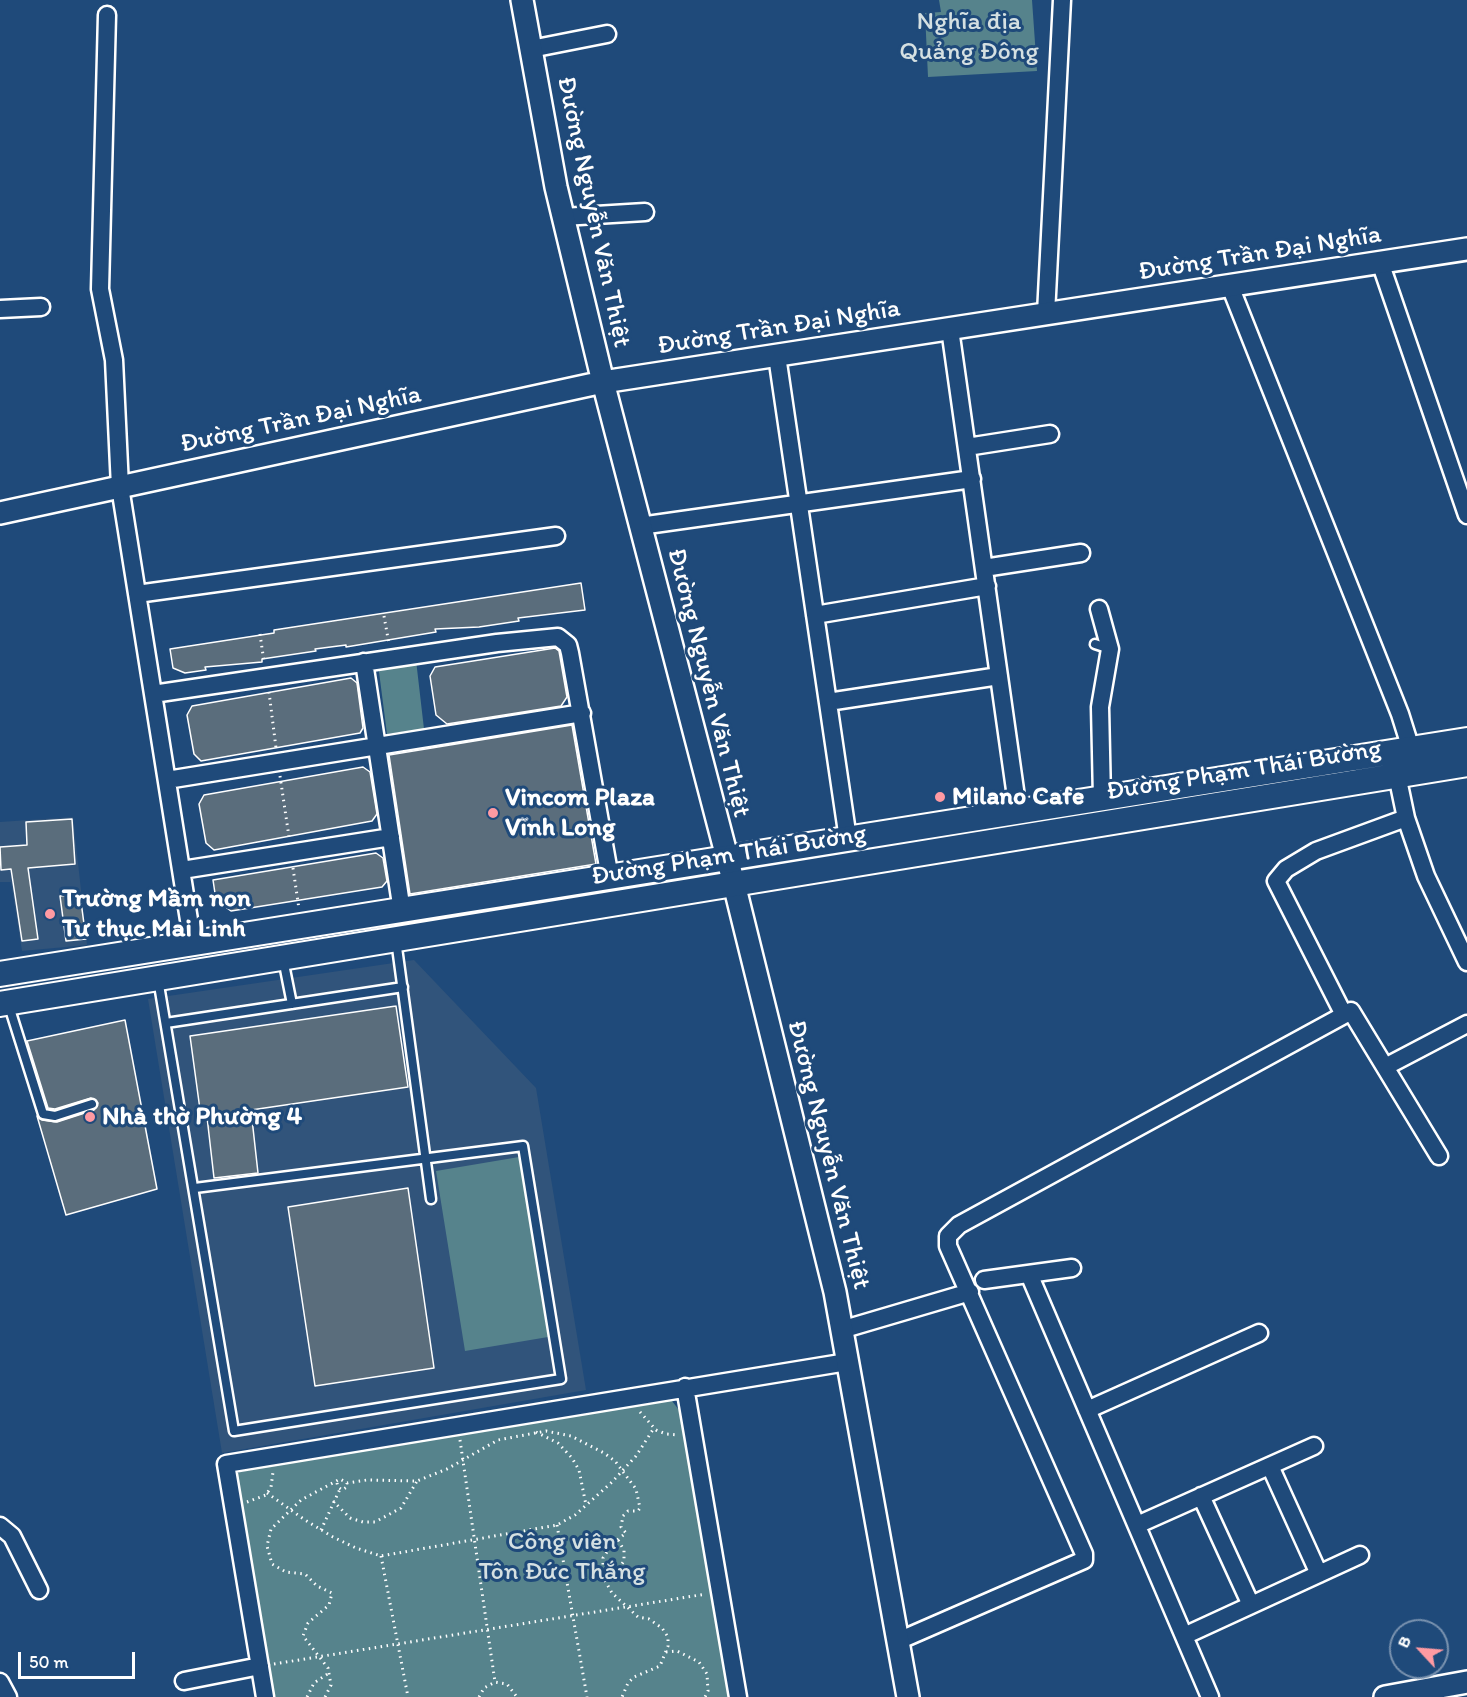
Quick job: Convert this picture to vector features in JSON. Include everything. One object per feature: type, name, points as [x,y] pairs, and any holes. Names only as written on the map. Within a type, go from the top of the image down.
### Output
[{"type":"main road","name":"Đường Phạm Thái Bường","points":[[0,974],[1467,740]]},
{"type":"main road","name":"Đường Phạm Thái Bường","points":[[4,1003],[157,976],[396,940],[1467,764]]},
{"type":"main road","points":[[1018,811],[1021,836]]},
{"type":"main road","points":[[277,931],[282,956]]},
{"type":"street","name":"Đường Nguyễn Văn Thiệt","points":[[522,0],[563,217],[725,859],[734,884],[835,1292],[908,1697]]},
{"type":"street","points":[[1046,314],[1062,0]]},
{"type":"street","points":[[107,15],[100,289],[114,360],[120,487],[193,945]]},
{"type":"street","points":[[531,49],[607,34]]},
{"type":"street","points":[[563,217],[645,212]]},
{"type":"street","name":"Đường Trần Đại Nghĩa","points":[[0,513],[603,382],[1467,249]]},
{"type":"street","points":[[1380,262],[1467,515]]},
{"type":"street","points":[[1230,286],[1400,714],[1411,749]]},
{"type":"street","points":[[0,309],[40,308]]},
{"type":"street","points":[[950,329],[1018,811]]},
{"type":"street","points":[[777,356],[848,839]]},
{"type":"street","points":[[967,447],[1050,434]]},
{"type":"street","points":[[640,526],[799,501],[972,478]]},
{"type":"street","points":[[137,594],[556,536]]},
{"type":"street","points":[[984,568],[1081,553]]},
{"type":"street","points":[[815,615],[987,586]]},
{"type":"street","points":[[1099,609],[1103,647],[1100,706],[1102,798]]},
{"type":"street","points":[[153,694],[391,658],[558,637],[569,649],[610,878]]},
{"type":"street","points":[[364,662],[402,911]]},
{"type":"street","points":[[828,702],[999,676]]},
{"type":"street","points":[[167,780],[582,713]]},
{"type":"street","points":[[1397,775],[1406,818],[1426,876],[1462,938],[1467,962]]},
{"type":"street","points":[[1344,1015],[1276,881],[1286,869],[1316,852],[1406,818]]},
{"type":"street","points":[[182,870],[391,837]]},
{"type":"street","points":[[898,1641],[1084,1560],[1084,1554],[948,1246],[948,1236],[959,1225],[1351,1011],[1439,1156]]},
{"type":"street","points":[[1385,1066],[1467,1024]]},
{"type":"street","points":[[984,1280],[1072,1268]]},
{"type":"street","points":[[1029,1274],[1210,1697]]},
{"type":"street","points":[[841,1330],[970,1292]]},
{"type":"street","points":[[1088,1410],[1259,1333]]},
{"type":"street","points":[[265,1697],[226,1464],[847,1362]]},
{"type":"street","points":[[685,1387],[738,1697]]},
{"type":"street","points":[[1137,1525],[1314,1446]]},
{"type":"street","points":[[1269,1466],[1319,1574]]},
{"type":"street","points":[[1201,1497],[1251,1605]]},
{"type":"street","points":[[0,1526],[12,1536],[39,1590]]},
{"type":"street","points":[[1184,1636],[1360,1555]]},
{"type":"street","points":[[184,1681],[260,1666]]},
{"type":"street","points":[[0,1682],[8,1697]]},
{"type":"street","points":[[1385,1697],[1444,1690]]},
{"type":"lane","points":[[396,940],[431,1199]]},
{"type":"lane","points":[[282,956],[292,1004]]},
{"type":"lane","points":[[157,976],[195,1188],[234,1431],[561,1379],[523,1146],[195,1188]]},
{"type":"lane","points":[[166,1023],[403,987]]},
{"type":"lane","points":[[4,1003],[43,1114],[55,1116],[92,1104]]},
{"type":"path","points":[[384,616],[391,658]]},
{"type":"path","points":[[261,634],[301,927]]},
{"type":"path","points":[[635,1395],[643,1417],[654,1428],[666,1434],[693,1433]]},
{"type":"path","points":[[458,1425],[495,1682]]},
{"type":"path","points":[[267,1492],[321,1530],[356,1548],[381,1556],[557,1525],[586,1506],[622,1471],[636,1456],[654,1428]]},
{"type":"path","points":[[534,1432],[558,1443],[572,1458],[582,1480],[586,1506]]},
{"type":"path","points":[[347,1483],[367,1480],[417,1481],[463,1460],[498,1440],[534,1432],[560,1432],[604,1453],[636,1489],[640,1508],[638,1511],[628,1511],[623,1516],[621,1527],[626,1533],[603,1558],[603,1576],[607,1586],[638,1617],[649,1619],[662,1628],[668,1637],[666,1652],[660,1666],[628,1683],[622,1697]]},
{"type":"path","points":[[234,1505],[258,1499],[267,1492],[273,1478],[272,1456]]},
{"type":"path","points":[[325,1697],[331,1685],[330,1673],[303,1636],[305,1628],[329,1605],[332,1593],[317,1586],[304,1574],[279,1570],[268,1556],[267,1539],[271,1529],[290,1510],[319,1489],[343,1479],[347,1483]]},
{"type":"path","points":[[333,1501],[350,1518],[363,1522],[375,1521],[400,1508],[417,1481]]},
{"type":"path","points":[[337,1483],[340,1489]]},
{"type":"path","points":[[340,1489],[346,1489],[347,1483]]},
{"type":"path","points":[[321,1530],[340,1489]]},
{"type":"path","points":[[557,1525],[587,1697]]},
{"type":"path","points":[[603,1576],[616,1572],[624,1561],[624,1550],[618,1540]]},
{"type":"path","points":[[381,1556],[408,1697]]},
{"type":"path","points":[[260,1666],[720,1592]]},
{"type":"path","points":[[666,1652],[677,1651],[699,1662],[707,1674],[708,1691],[705,1697]]},
{"type":"path","points":[[307,1697],[318,1679],[330,1673]]},
{"type":"path","points":[[479,1697],[484,1688],[495,1682],[507,1684],[517,1697]]},
{"type":"shaded area","name":"Trường Mầm non Tư thục Mai Linh","points":[[73,817],[87,945],[22,951],[11,882],[0,882],[0,822]]},
{"type":"shaded area","points":[[414,960],[536,1088],[586,1390],[222,1453],[148,999]]},
{"type":"green space","name":"Nghĩa địa Quảng Đông","points":[[939,0],[1032,0],[1037,71],[928,77],[925,13],[941,12]]},
{"type":"green space","points":[[416,660],[424,729],[387,734],[378,664]]},
{"type":"green space","points":[[519,1157],[548,1337],[465,1351],[436,1171]]},
{"type":"green space","name":"Công viên Tôn Đức Thắng","points":[[662,1397],[672,1401],[679,1410],[730,1697],[273,1697],[235,1478],[239,1472]]},
{"type":"building","points":[[581,583],[585,610],[518,618],[519,621],[479,627],[435,629],[436,632],[346,647],[346,645],[315,649],[316,651],[262,659],[262,662],[205,667],[206,670],[185,673],[173,668],[170,649],[274,633],[274,630]]},
{"type":"building","points":[[555,648],[559,651],[567,697],[561,706],[447,724],[436,715],[430,676],[435,667]]},
{"type":"building","points":[[351,678],[357,683],[363,728],[360,733],[201,761],[194,754],[187,715],[192,706]]},
{"type":"building","name":"Vincom Plaza Vĩnh Long","points":[[572,725],[596,864],[410,894],[389,755]]},
{"type":"building","points":[[363,767],[370,772],[377,814],[372,821],[214,850],[206,843],[199,804],[204,795]]},
{"type":"building","points":[[72,819],[75,864],[28,868],[38,939],[22,941],[11,869],[1,870],[0,847],[27,845],[26,822]]},
{"type":"building","points":[[376,853],[383,858],[387,881],[382,887],[231,911],[216,900],[213,880]]},
{"type":"building","points":[[80,894],[86,939],[66,941],[60,896]]},
{"type":"building","points":[[396,1006],[408,1087],[251,1110],[258,1173],[214,1178],[207,1117],[201,1117],[190,1036]]},
{"type":"building","name":"Nhà thờ Phường 4","points":[[125,1020],[157,1189],[66,1215],[37,1116],[42,1120],[57,1122],[94,1110],[98,1103],[91,1098],[55,1109],[48,1108],[27,1041]]},
{"type":"building","points":[[408,1188],[434,1368],[315,1386],[288,1207]]},
{"type":"place","name":"Milano Cafe","points":[[940,797]]},
{"type":"place","name":"Vincom Plaza Vĩnh Long","points":[[493,813]]},
{"type":"place","name":"Trường Mầm non Tư thục Mai Linh","points":[[50,914]]},
{"type":"place","name":"Nhà thờ Phường 4","points":[[90,1117]]}]
